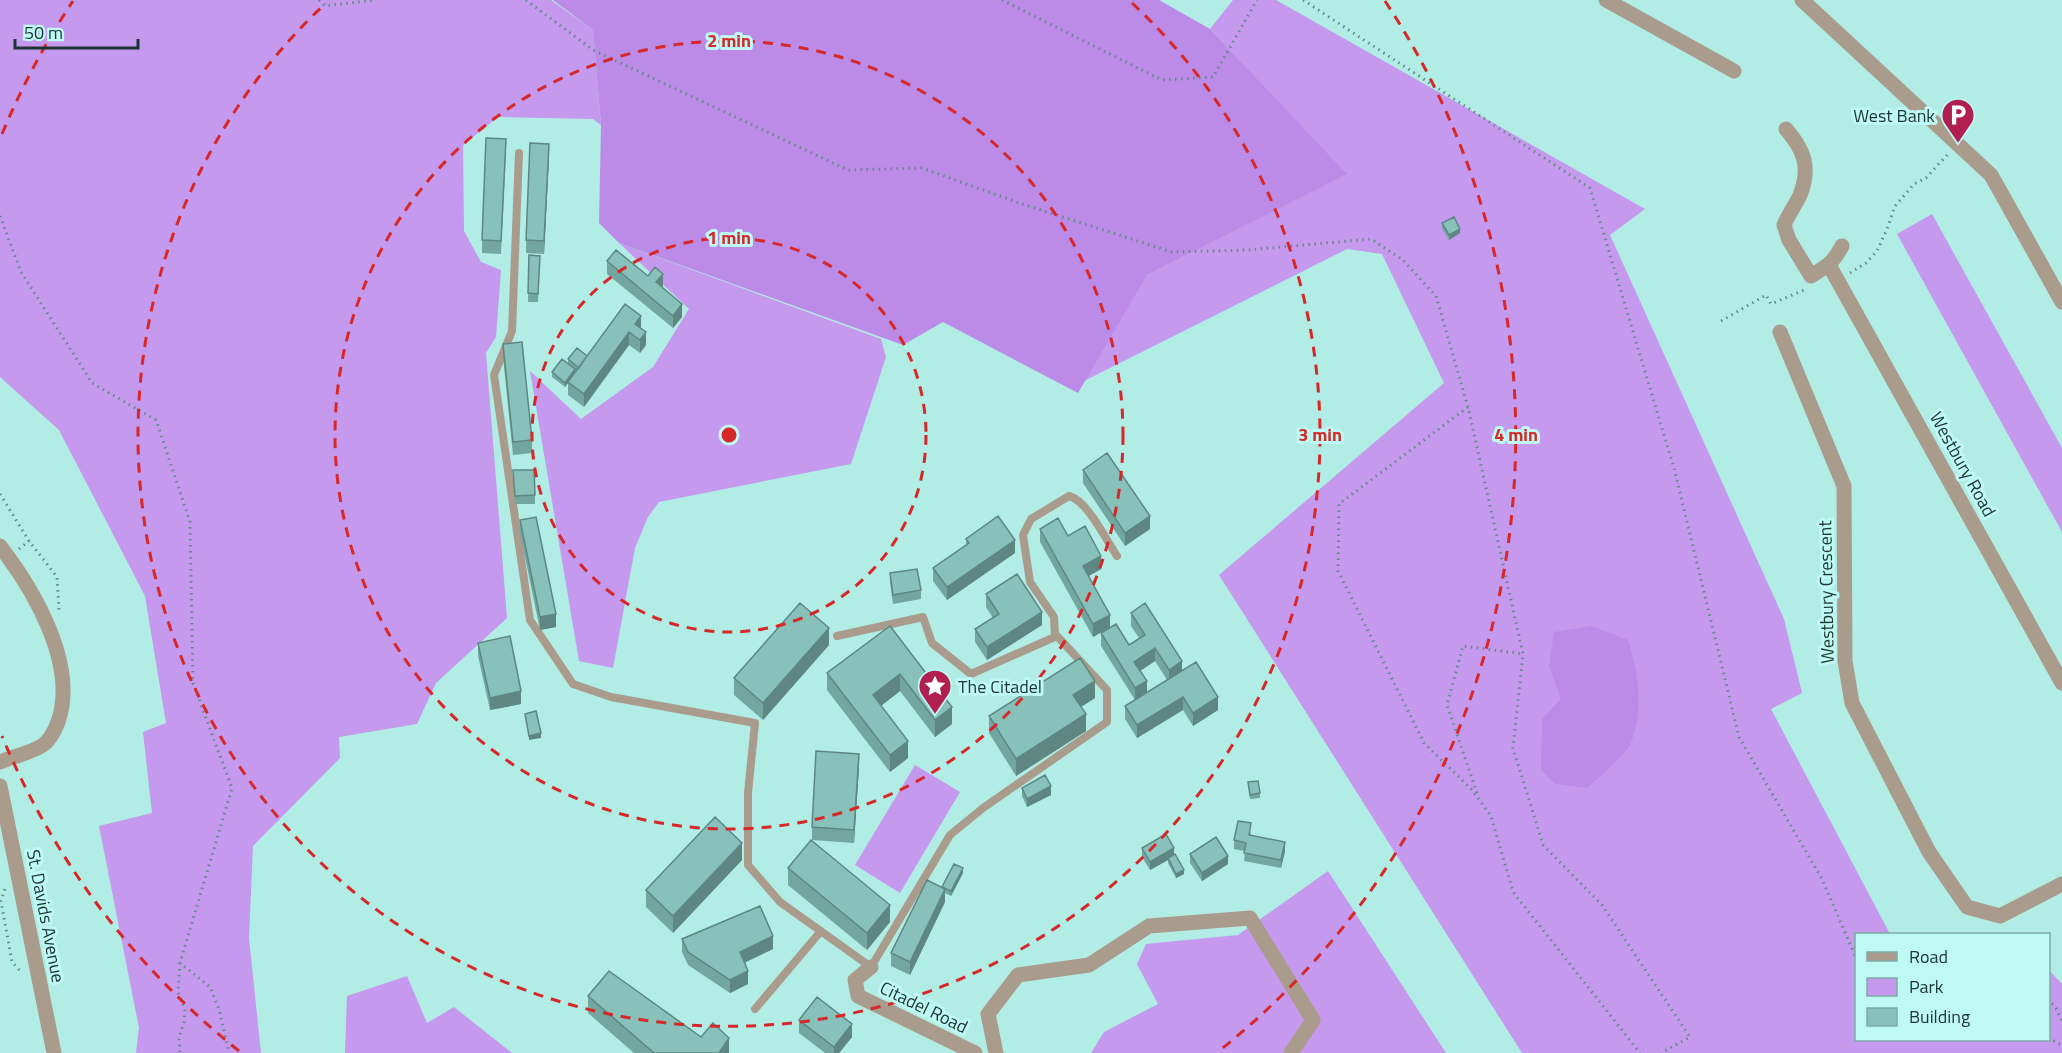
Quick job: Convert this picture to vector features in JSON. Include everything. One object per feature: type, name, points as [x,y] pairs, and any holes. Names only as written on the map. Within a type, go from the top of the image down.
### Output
[{"type":"street","points":[[1606,0],[1625,4],[1734,71]]},
{"type":"street","points":[[1802,0],[1992,175],[2062,302]]},
{"type":"street","points":[[1786,129],[1800,145],[1806,165],[1800,194],[1784,225],[1788,240],[1811,276],[1834,274],[1835,259],[1842,246]]},
{"type":"street","name":"Westbury Road","points":[[1834,274],[2062,682]]},
{"type":"street","name":"Westbury Crescent","points":[[1780,332],[1844,486],[1845,661],[1852,704],[1929,852],[1967,907],[2000,916],[2062,884]]},
{"type":"street","points":[[0,546],[22,575],[45,620],[58,653],[63,681],[62,711],[55,730],[43,745],[0,762]]},
{"type":"street","name":"St. Davids Avenue","points":[[0,786],[54,1053]]},
{"type":"street","points":[[996,1053],[988,1014],[1018,975],[1089,965],[1149,927],[1250,918],[1313,1020],[1291,1053]]},
{"type":"street","name":"Citadel Road","points":[[871,967],[855,980],[858,996],[975,1053]]},
{"type":"lane","points":[[519,153],[512,332],[494,375],[530,620],[573,684],[611,697],[755,723],[748,793],[748,865],[780,902],[871,967],[950,835],[983,808],[1107,722],[1107,690],[1055,636]]},
{"type":"lane","points":[[1055,636],[1054,617],[1030,582],[1026,565],[1023,535],[1031,519],[1069,496],[1077,498],[1117,556]]},
{"type":"lane","points":[[837,636],[923,617],[933,643],[971,674],[1055,636]]},
{"type":"lane","points":[[755,1010],[821,931]]},
{"type":"path","points":[[319,0],[325,6],[375,0]]},
{"type":"path","points":[[526,0],[593,50],[848,170],[922,168],[1022,204],[1172,252],[1248,250],[1371,239],[1403,260],[1436,296],[1468,407],[1522,654],[1513,748],[1543,845],[1602,905],[1690,1037],[1661,1053]]},
{"type":"path","points":[[1002,0],[1162,80],[1213,76],[1257,0]]},
{"type":"path","points":[[1303,0],[1590,188],[1674,468],[1739,737],[1822,879],[1855,953]]},
{"type":"path","points":[[1721,321],[1766,295],[1771,304],[1834,274],[1866,263],[1877,251],[1895,206],[1914,184],[1926,178],[1958,144]]},
{"type":"path","points":[[0,216],[21,273],[92,383],[156,420],[190,522],[193,683],[232,789],[180,963],[178,992],[185,1009],[179,1038],[180,1053]]},
{"type":"path","points":[[1468,407],[1339,504],[1338,571],[1424,743],[1472,790],[1491,816],[1513,892],[1640,1053]]},
{"type":"path","points":[[1478,798],[1447,705],[1463,646],[1522,654]]},
{"type":"path","points":[[180,963],[210,987],[219,1009],[229,1053]]},
{"type":"path","points":[[2050,1000],[2062,1021]]},
{"type":"green space","points":[[0,0],[551,0],[593,30],[601,125],[593,119],[498,117],[463,145],[464,231],[481,262],[501,270],[496,337],[486,353],[507,618],[436,683],[417,724],[339,737],[340,758],[253,846],[249,938],[261,1053],[136,1053],[139,1028],[99,826],[152,813],[143,732],[166,723],[145,596],[59,430],[0,377]]},
{"type":"green space","points":[[1233,0],[1276,0],[1645,209],[1610,235],[1784,619],[1802,693],[1771,709],[1889,933],[1855,933],[1855,1041],[2050,1041],[2050,971],[2062,984],[2062,1053],[1522,1053],[1219,575],[1444,383],[1382,254],[1347,249],[1068,389],[1147,275],[1346,174],[1210,29]]},
{"type":"green space","points":[[1932,214],[2062,448],[2062,532],[1897,234]]},
{"type":"green space","points":[[619,243],[881,339],[886,357],[851,464],[659,502],[648,517],[635,548],[613,668],[579,661],[530,371],[581,419],[653,367],[689,309]]},
{"type":"green space","points":[[915,765],[960,792],[900,893],[855,865]]},
{"type":"green space","points":[[1328,871],[1446,1053],[1091,1053],[1104,1032],[1158,1004],[1137,964],[1146,944],[1238,935]]},
{"type":"green space","points":[[407,976],[427,1023],[454,1007],[512,1053],[345,1053],[347,996]]},
{"type":"shaded area","points":[[553,0],[1159,0],[1210,29],[1347,174],[1147,275],[1078,393],[943,322],[903,345],[619,243],[599,223],[601,125],[593,30]]},
{"type":"shaded area","points":[[1592,626],[1628,640],[1635,666],[1638,692],[1634,732],[1627,749],[1587,788],[1555,784],[1541,770],[1542,719],[1561,699],[1549,666],[1554,632]]},
{"type":"building","points":[[486,138],[506,139],[501,241],[482,240]]},
{"type":"building","points":[[530,143],[549,144],[544,241],[526,240]]},
{"type":"building","points":[[1454,217],[1460,229],[1449,235],[1442,223]]},
{"type":"building","points":[[616,250],[648,276],[655,267],[663,274],[656,282],[682,304],[673,316],[607,261]]},
{"type":"building","points":[[529,255],[540,256],[538,294],[528,293]]},
{"type":"building","points":[[625,304],[641,316],[635,324],[646,332],[640,340],[629,332],[584,394],[568,382]]},
{"type":"building","points":[[522,342],[532,440],[513,442],[503,344]]},
{"type":"building","points":[[577,348],[587,356],[579,368],[568,359]]},
{"type":"building","points":[[562,359],[575,369],[565,383],[552,372]]},
{"type":"building","points":[[1107,453],[1150,516],[1125,533],[1083,470]]},
{"type":"building","points":[[513,470],[534,470],[535,495],[515,496]]},
{"type":"building","points":[[998,516],[1015,540],[947,587],[933,568],[969,543],[966,539]]},
{"type":"building","points":[[536,517],[556,614],[540,617],[520,520]]},
{"type":"building","points":[[1058,518],[1068,536],[1085,526],[1101,556],[1083,566],[1110,615],[1093,624],[1040,529]]},
{"type":"building","points":[[917,569],[921,590],[893,595],[890,573]]},
{"type":"building","points":[[1017,574],[1042,612],[987,647],[975,629],[999,614],[986,594]]},
{"type":"building","points":[[800,603],[829,628],[763,703],[734,678]]},
{"type":"building","points":[[1145,603],[1182,661],[1169,670],[1155,648],[1134,662],[1147,681],[1135,688],[1101,633],[1116,624],[1129,645],[1145,635],[1131,613]]},
{"type":"building","points":[[890,626],[952,707],[935,720],[900,674],[873,695],[908,741],[890,755],[827,673]]},
{"type":"building","points":[[510,636],[521,691],[490,698],[478,643]]},
{"type":"building","points":[[1080,658],[1095,681],[1073,695],[1086,714],[1016,759],[989,716]]},
{"type":"building","points":[[1196,662],[1218,697],[1193,713],[1183,697],[1137,725],[1125,706]]},
{"type":"building","points":[[536,711],[541,733],[529,736],[525,714]]},
{"type":"building","points":[[816,751],[859,754],[854,830],[812,827]]},
{"type":"building","points":[[1045,775],[1051,786],[1027,799],[1022,788]]},
{"type":"building","points":[[1258,781],[1260,793],[1250,795],[1248,782]]},
{"type":"building","points":[[715,817],[742,843],[673,916],[646,890]]},
{"type":"building","points":[[1238,821],[1251,823],[1249,835],[1285,842],[1281,860],[1244,853],[1246,843],[1234,840]]},
{"type":"building","points":[[1166,834],[1174,848],[1150,862],[1142,848]]},
{"type":"building","points":[[1216,837],[1228,856],[1202,873],[1190,854]]},
{"type":"building","points":[[811,840],[890,905],[867,933],[788,868]]},
{"type":"building","points":[[1175,854],[1184,870],[1176,874],[1168,858]]},
{"type":"building","points":[[954,864],[963,868],[951,891],[942,887]]},
{"type":"building","points":[[927,880],[945,889],[910,962],[891,953]]},
{"type":"building","points":[[760,906],[773,936],[740,952],[748,971],[730,980],[688,952],[682,939]]},
{"type":"building","points":[[609,971],[701,1037],[713,1023],[729,1038],[719,1053],[654,1053],[588,996]]},
{"type":"building","points":[[817,997],[852,1024],[834,1047],[799,1020]]},
{"type":"place","name":"West Bank","points":[[1958,144]]},
{"type":"place","name":"The Citadel","points":[[935,715]]}]
